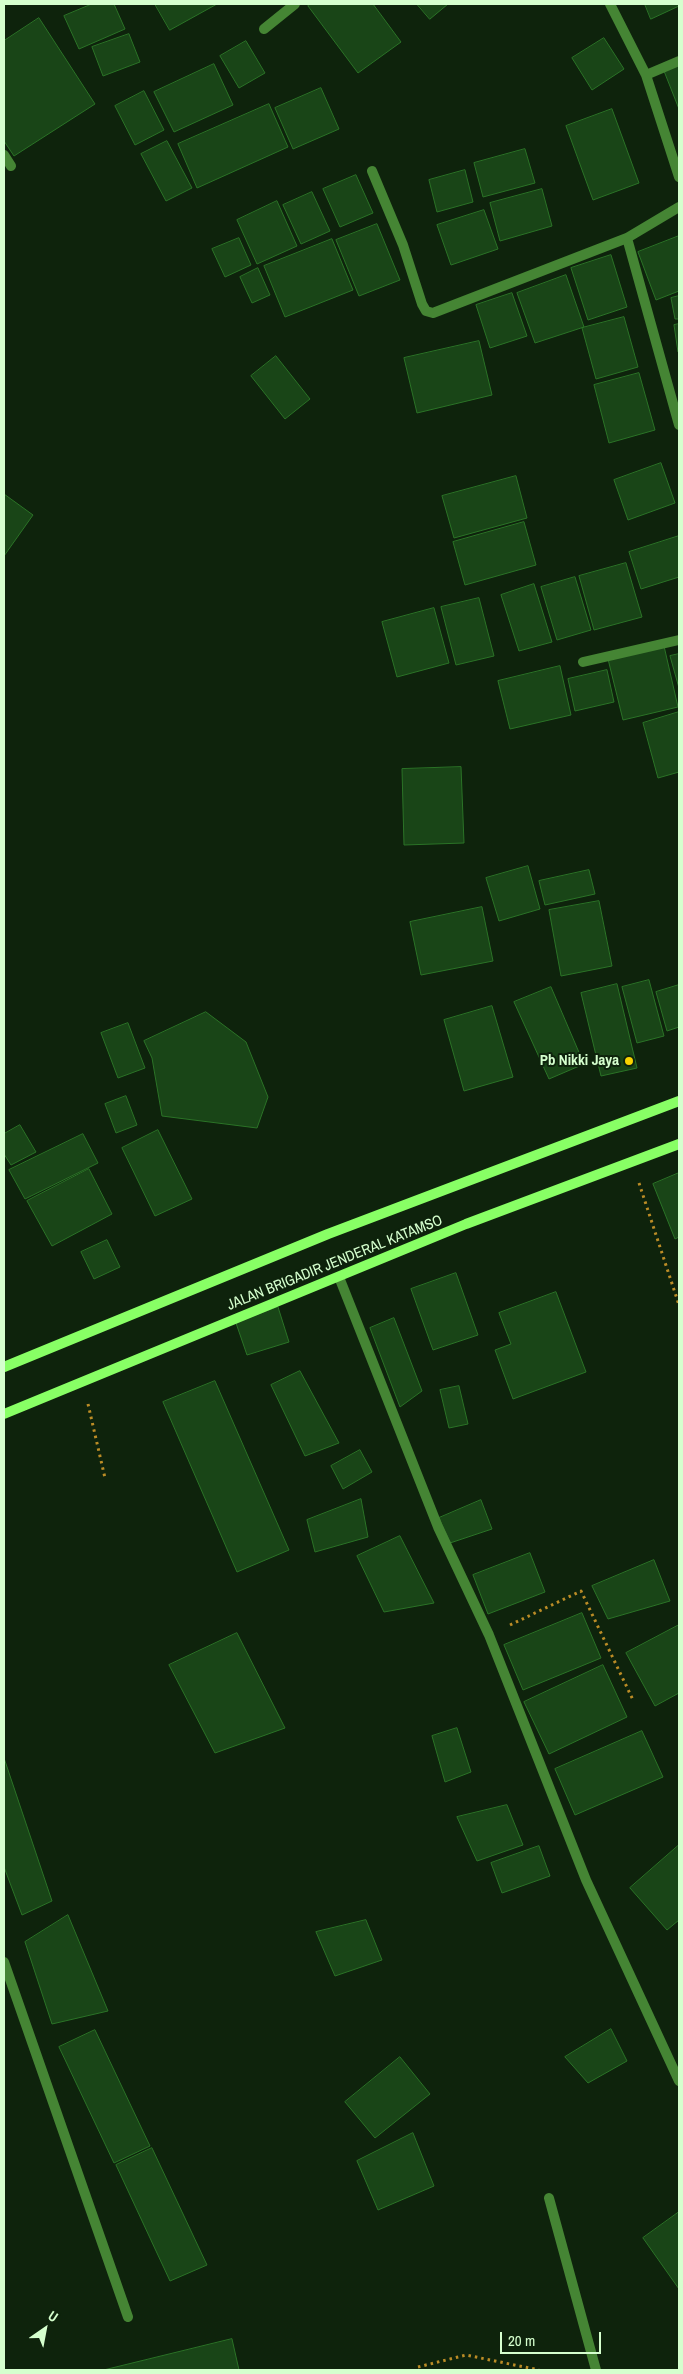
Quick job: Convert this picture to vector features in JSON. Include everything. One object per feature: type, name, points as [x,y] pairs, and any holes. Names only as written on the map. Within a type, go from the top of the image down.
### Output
[{"type":"main road","name":"JALAN BRIGADIR JENDERAL KATAMSO","points":[[4,1367],[328,1234],[679,1101]]},
{"type":"main road","name":"JALAN BRIGADIR JENDERAL KATAMSO","points":[[4,1414],[475,1221],[679,1144]]},
{"type":"street","points":[[264,29],[295,4]]},
{"type":"street","points":[[610,4],[646,75],[679,177]]},
{"type":"street","points":[[646,75],[679,61]]},
{"type":"street","points":[[4,156],[11,166]]},
{"type":"street","points":[[372,171],[403,245],[422,304],[426,311],[433,314],[627,238],[679,207]]},
{"type":"street","points":[[627,238],[679,425]]},
{"type":"street","points":[[583,662],[679,640]]},
{"type":"street","points":[[339,1277],[438,1527],[489,1635],[586,1880],[679,2081]]},
{"type":"street","points":[[4,1962],[128,2317]]},
{"type":"street","points":[[549,2198],[596,2370]]},
{"type":"path","points":[[632,1161],[679,1305]]},
{"type":"path","points":[[83,1381],[105,1478]]},
{"type":"path","points":[[489,1635],[581,1592],[633,1700]]},
{"type":"path","points":[[418,2367],[466,2355],[540,2370]]},
{"type":"building","points":[[92,4],[114,4],[125,29],[79,49],[64,16]]},
{"type":"building","points":[[155,4],[217,4],[170,30]]},
{"type":"building","points":[[311,4],[373,4],[401,42],[358,73],[308,6]]},
{"type":"building","points":[[417,4],[448,4],[430,19]]},
{"type":"building","points":[[645,4],[679,4],[679,6],[651,19]]},
{"type":"building","points":[[39,18],[95,104],[14,156],[4,141],[4,41]]},
{"type":"building","points":[[129,34],[140,62],[103,76],[92,47]]},
{"type":"building","points":[[604,38],[624,69],[592,90],[572,58]]},
{"type":"building","points":[[246,41],[265,73],[239,88],[220,56]]},
{"type":"building","points":[[214,64],[233,105],[174,132],[154,92]]},
{"type":"building","points":[[679,65],[679,109],[664,71]]},
{"type":"building","points":[[321,88],[339,129],[293,149],[275,108]]},
{"type":"building","points":[[144,91],[164,130],[135,145],[115,106]]},
{"type":"building","points":[[269,104],[288,147],[197,188],[178,144]]},
{"type":"building","points":[[612,109],[639,183],[593,200],[566,126]]},
{"type":"building","points":[[167,141],[192,188],[166,201],[141,154]]},
{"type":"building","points":[[525,149],[535,183],[483,197],[474,163]]},
{"type":"building","points":[[465,170],[473,202],[437,212],[429,180]]},
{"type":"building","points":[[356,175],[373,213],[340,227],[323,189]]},
{"type":"building","points":[[542,189],[552,226],[500,241],[490,203]]},
{"type":"building","points":[[312,192],[330,231],[301,244],[283,205]]},
{"type":"building","points":[[277,201],[297,246],[257,264],[237,220]]},
{"type":"building","points":[[484,210],[498,249],[451,265],[437,225]]},
{"type":"building","points":[[377,224],[400,280],[359,296],[336,240]]},
{"type":"building","points":[[679,236],[679,291],[656,300],[638,252]]},
{"type":"building","points":[[239,238],[251,265],[225,277],[212,249]]},
{"type":"building","points":[[332,239],[353,290],[285,317],[264,266]]},
{"type":"building","points":[[611,255],[627,307],[588,320],[571,268]]},
{"type":"building","points":[[258,268],[270,295],[252,303],[240,277]]},
{"type":"building","points":[[566,275],[584,327],[535,343],[517,293]]},
{"type":"building","points":[[512,293],[527,336],[490,348],[476,305]]},
{"type":"building","points":[[679,296],[679,319],[675,319],[671,298]]},
{"type":"building","points":[[624,317],[638,367],[596,379],[582,328]]},
{"type":"building","points":[[679,324],[679,352],[678,352],[674,325]]},
{"type":"building","points":[[479,341],[492,395],[417,413],[404,358]]},
{"type":"building","points":[[276,356],[310,399],[285,419],[251,376]]},
{"type":"building","points":[[639,373],[655,430],[609,443],[594,385]]},
{"type":"building","points":[[661,463],[675,503],[628,520],[614,480]]},
{"type":"building","points":[[516,476],[527,518],[454,538],[442,496]]},
{"type":"building","points":[[4,494],[33,515],[4,556]]},
{"type":"building","points":[[524,522],[536,565],[465,585],[453,542]]},
{"type":"building","points":[[679,536],[679,577],[641,589],[629,552]]},
{"type":"building","points":[[626,563],[642,617],[594,630],[579,576]]},
{"type":"building","points":[[575,577],[591,630],[557,640],[541,587]]},
{"type":"building","points":[[534,584],[552,642],[519,651],[501,595]]},
{"type":"building","points":[[479,598],[494,656],[456,665],[441,607]]},
{"type":"building","points":[[434,608],[449,663],[397,677],[382,622]]},
{"type":"building","points":[[664,646],[678,707],[623,720],[608,659]]},
{"type":"building","points":[[679,654],[679,688],[670,656]]},
{"type":"building","points":[[560,666],[571,715],[510,729],[498,681]]},
{"type":"building","points":[[607,670],[614,702],[575,711],[568,679]]},
{"type":"building","points":[[679,712],[679,772],[658,778],[643,723]]},
{"type":"building","points":[[461,767],[464,843],[404,845],[402,769]]},
{"type":"building","points":[[528,866],[540,909],[499,921],[486,878]]},
{"type":"building","points":[[589,870],[595,894],[545,905],[539,881]]},
{"type":"building","points":[[599,901],[612,966],[561,976],[549,910]]},
{"type":"building","points":[[482,907],[493,961],[421,975],[410,922]]},
{"type":"building","points":[[649,980],[664,1036],[637,1043],[622,987]]},
{"type":"building","points":[[617,984],[637,1068],[601,1076],[581,993]]},
{"type":"building","points":[[679,985],[679,1027],[667,1031],[656,992]]},
{"type":"building","points":[[551,987],[584,1064],[549,1079],[514,1002]]},
{"type":"building","points":[[492,1006],[513,1077],[464,1091],[444,1020]]},
{"type":"building","points":[[206,1012],[246,1042],[268,1097],[257,1128],[162,1116],[152,1058],[144,1041]]},
{"type":"building","points":[[128,1023],[145,1068],[118,1078],[101,1033]]},
{"type":"building","points":[[126,1096],[137,1125],[116,1133],[105,1104]]},
{"type":"building","points":[[20,1125],[36,1152],[11,1165],[4,1154],[4,1134]]},
{"type":"building","points":[[158,1130],[192,1199],[155,1216],[122,1148]]},
{"type":"building","points":[[83,1134],[98,1163],[25,1199],[9,1170]]},
{"type":"building","points":[[89,1169],[112,1214],[52,1246],[27,1201]]},
{"type":"building","points":[[679,1173],[679,1237],[675,1239],[653,1184]]},
{"type":"building","points":[[107,1240],[120,1267],[94,1279],[81,1252]]},
{"type":"building","points":[[456,1273],[478,1335],[433,1350],[411,1289]]},
{"type":"building","points":[[556,1292],[586,1372],[513,1399],[495,1350],[511,1344],[499,1313]]},
{"type":"building","points":[[278,1307],[289,1342],[247,1355],[236,1323]]},
{"type":"building","points":[[394,1318],[422,1391],[400,1407],[370,1328]]},
{"type":"building","points":[[300,1371],[339,1443],[305,1456],[271,1385]]},
{"type":"building","points":[[215,1381],[289,1550],[237,1572],[163,1402]]},
{"type":"building","points":[[459,1386],[468,1424],[449,1428],[440,1390]]},
{"type":"building","points":[[360,1450],[372,1472],[343,1489],[331,1466]]},
{"type":"building","points":[[361,1499],[368,1537],[315,1552],[307,1520]]},
{"type":"building","points":[[481,1500],[492,1529],[450,1543],[439,1518]]},
{"type":"building","points":[[400,1536],[434,1603],[384,1612],[357,1556]]},
{"type":"building","points":[[530,1553],[545,1592],[488,1614],[473,1575]]},
{"type":"building","points":[[654,1560],[670,1601],[608,1619],[592,1586]]},
{"type":"building","points":[[582,1613],[601,1658],[523,1690],[504,1645]]},
{"type":"building","points":[[679,1625],[679,1693],[655,1706],[626,1653]]},
{"type":"building","points":[[237,1633],[285,1728],[215,1753],[169,1665]]},
{"type":"building","points":[[603,1665],[627,1717],[549,1754],[524,1702]]},
{"type":"building","points":[[457,1728],[471,1772],[445,1782],[432,1736]]},
{"type":"building","points":[[642,1731],[663,1777],[575,1815],[555,1769]]},
{"type":"building","points":[[4,1758],[52,1901],[22,1915],[4,1867]]},
{"type":"building","points":[[507,1805],[523,1845],[477,1861],[457,1817]]},
{"type":"building","points":[[679,1845],[679,1920],[667,1930],[630,1888]]},
{"type":"building","points":[[539,1846],[550,1876],[502,1893],[491,1863]]},
{"type":"building","points":[[68,1915],[108,2011],[52,2024],[25,1942]]},
{"type":"building","points":[[366,1920],[382,1960],[335,1976],[316,1932]]},
{"type":"building","points":[[611,2029],[627,2061],[588,2083],[565,2057]]},
{"type":"building","points":[[95,2030],[150,2146],[114,2163],[59,2047]]},
{"type":"building","points":[[400,2057],[430,2094],[375,2138],[345,2102]]},
{"type":"building","points":[[413,2133],[434,2186],[378,2210],[357,2161]]},
{"type":"building","points":[[152,2148],[207,2265],[170,2281],[116,2165]]},
{"type":"building","points":[[679,2212],[679,2289],[643,2238]]},
{"type":"building","points":[[232,2339],[239,2370],[104,2370]]},
{"type":"place","name":"Pb Nikki Jaya","points":[[629,1061]]}]
